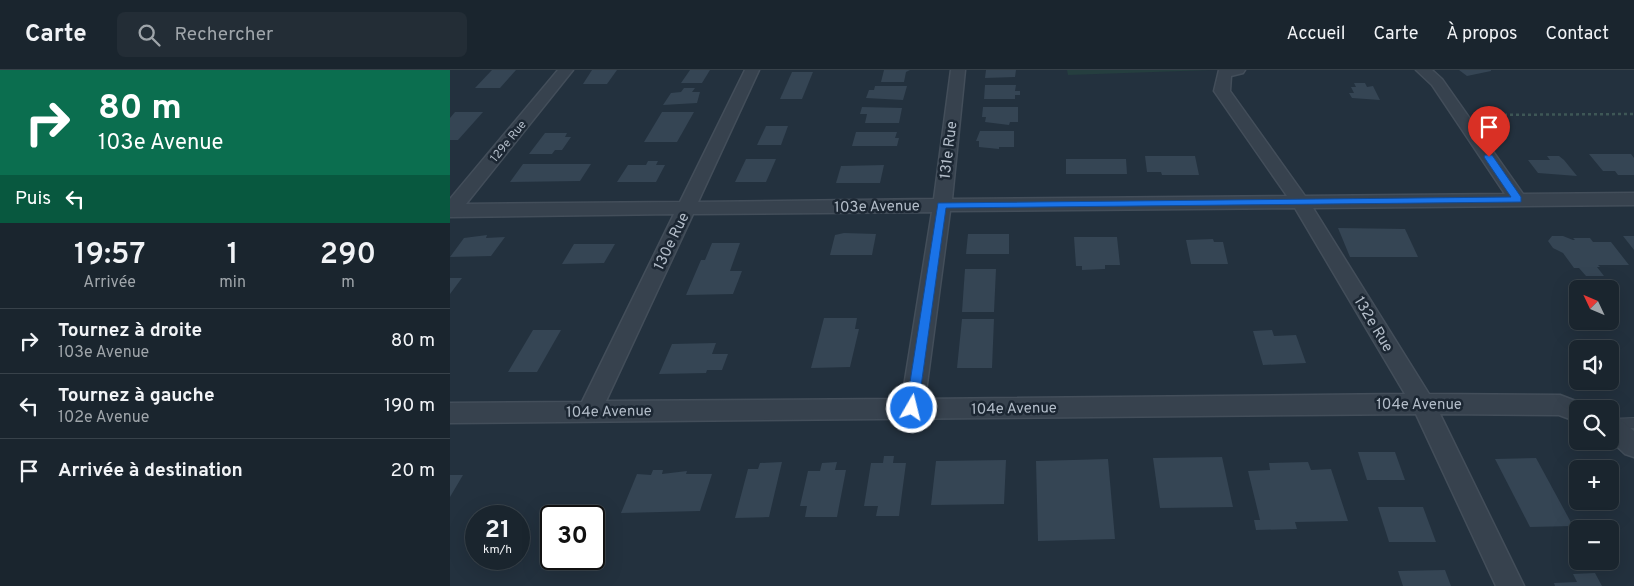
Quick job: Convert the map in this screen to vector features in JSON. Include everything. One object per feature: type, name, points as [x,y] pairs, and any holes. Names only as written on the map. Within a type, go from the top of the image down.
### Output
[{"type":"street","name":"129e Rue","points":[[450,210],[566,70]]},
{"type":"street","name":"130e Rue","points":[[589,412],[752,70]]},
{"type":"street","name":"131e Rue","points":[[912,408],[942,205],[958,70]]},
{"type":"street","points":[[1423,70],[1438,82],[1518,200]]},
{"type":"street","name":"132e Rue","points":[[1231,72],[1222,91],[1300,202],[1423,404],[1510,586]]},
{"type":"street","name":"103e Avenue","points":[[450,210],[1634,199]]},
{"type":"street","name":"104e Avenue","points":[[450,413],[1423,404],[1560,405],[1569,408]]},
{"type":"street","points":[[1619,433],[1634,446]]},
{"type":"lane","points":[[1619,424],[1634,423]]},
{"type":"path","points":[[1460,115],[1634,114]]},
{"type":"green space","points":[[1067,70],[1211,70],[1068,75]]},
{"type":"building","points":[[492,70],[516,70],[500,88],[475,88]]},
{"type":"building","points":[[592,70],[617,70],[607,84],[583,84]]},
{"type":"building","points":[[690,70],[710,70],[702,83],[681,83]]},
{"type":"building","points":[[884,70],[910,70],[906,72],[904,82],[881,82]]},
{"type":"building","points":[[986,70],[1016,70],[1015,77],[985,78]]},
{"type":"building","points":[[1459,70],[1491,70],[1491,71],[1467,76]]},
{"type":"building","points":[[792,72],[813,72],[802,99],[780,99]]},
{"type":"building","points":[[1354,83],[1365,83],[1367,87],[1373,86],[1380,100],[1352,98],[1349,93],[1354,93],[1351,87],[1356,87]]},
{"type":"building","points":[[985,85],[1016,85],[1015,91],[1020,91],[1020,95],[1015,95],[1015,99],[984,99]]},
{"type":"building","points":[[875,86],[907,86],[903,100],[866,98],[869,90],[874,90]]},
{"type":"building","points":[[684,88],[695,88],[692,92],[700,92],[697,103],[663,105],[671,93],[681,92]]},
{"type":"building","points":[[862,107],[902,108],[899,123],[865,123],[867,114],[860,114]]},
{"type":"building","points":[[983,107],[1018,107],[1018,122],[1010,122],[1009,125],[985,122],[986,117],[982,117]]},
{"type":"building","points":[[455,112],[483,112],[458,140],[450,140],[450,118]]},
{"type":"building","points":[[662,112],[694,112],[677,142],[644,142]]},
{"type":"building","points":[[766,126],[788,126],[781,145],[757,145]]},
{"type":"building","points":[[980,131],[1014,131],[1014,147],[999,147],[999,149],[979,147],[979,141],[976,141]]},
{"type":"building","points":[[856,132],[897,132],[895,138],[899,138],[897,146],[852,146]]},
{"type":"building","points":[[545,133],[567,133],[565,137],[571,137],[562,150],[555,150],[552,154],[529,154]]},
{"type":"building","points":[[1589,154],[1631,154],[1634,158],[1634,175],[1618,175],[1615,171],[1603,171]]},
{"type":"building","points":[[1145,156],[1195,156],[1199,175],[1162,175],[1161,172],[1147,172]]},
{"type":"building","points":[[1547,156],[1559,156],[1577,176],[1538,173],[1528,160],[1550,160]]},
{"type":"building","points":[[746,159],[776,159],[766,182],[735,182]]},
{"type":"building","points":[[1066,159],[1126,159],[1127,174],[1066,174]]},
{"type":"building","points":[[648,161],[658,161],[656,165],[665,165],[656,182],[617,182],[628,165],[646,165]]},
{"type":"building","points":[[523,164],[591,164],[580,181],[510,182]]},
{"type":"building","points":[[884,165],[880,183],[836,183],[841,166]]},
{"type":"building","points":[[1338,228],[1405,229],[1418,257],[1350,257]]},
{"type":"building","points":[[844,233],[876,234],[872,255],[830,255],[835,235]]},
{"type":"building","points":[[968,234],[1009,234],[1009,254],[966,254]]},
{"type":"building","points":[[487,235],[486,238],[505,237],[491,256],[450,257],[464,238]]},
{"type":"building","points":[[1552,236],[1563,236],[1573,240],[1575,240],[1573,238],[1590,238],[1593,242],[1611,242],[1629,265],[1598,265],[1600,267],[1597,267],[1604,276],[1586,276],[1579,268],[1574,268],[1563,253],[1553,248],[1548,241]]},
{"type":"building","points":[[1623,236],[1634,236],[1634,250]]},
{"type":"building","points":[[1074,237],[1117,237],[1120,265],[1105,265],[1105,269],[1082,270],[1082,266],[1076,266]]},
{"type":"building","points":[[1213,239],[1214,242],[1223,242],[1228,264],[1191,264],[1186,240]]},
{"type":"building","points":[[712,243],[740,243],[730,271],[742,271],[733,294],[686,295],[701,260],[705,260]]},
{"type":"building","points":[[574,244],[615,244],[604,263],[562,264]]},
{"type":"building","points":[[965,269],[996,269],[994,312],[962,312]]},
{"type":"building","points":[[450,278],[462,278],[450,294]]},
{"type":"building","points":[[824,318],[857,318],[855,329],[859,329],[850,367],[811,368]]},
{"type":"building","points":[[962,319],[994,319],[992,368],[957,368]]},
{"type":"building","points":[[533,330],[561,330],[537,372],[508,372]]},
{"type":"building","points":[[1272,330],[1274,336],[1296,335],[1306,363],[1263,365],[1253,331]]},
{"type":"building","points":[[716,343],[712,354],[728,354],[722,370],[707,370],[706,373],[659,374],[672,344]]},
{"type":"building","points":[[1358,452],[1395,452],[1405,480],[1367,480]]},
{"type":"building","points":[[884,456],[894,456],[893,463],[906,463],[899,516],[876,516],[878,506],[864,506],[871,463],[883,463]]},
{"type":"building","points":[[1222,457],[1233,507],[1160,508],[1153,458]]},
{"type":"building","points":[[1536,458],[1570,520],[1569,526],[1530,527],[1495,459]]},
{"type":"building","points":[[1108,459],[1115,539],[1038,541],[1036,461]]},
{"type":"building","points":[[1006,460],[1004,504],[931,505],[936,461]]},
{"type":"building","points":[[782,462],[769,517],[735,518],[748,469],[758,469],[760,463]]},
{"type":"building","points":[[837,462],[835,470],[846,470],[837,517],[805,517],[807,506],[800,506],[808,471],[820,471],[822,463]]},
{"type":"building","points":[[1308,462],[1311,470],[1331,469],[1348,521],[1295,522],[1297,529],[1256,530],[1254,520],[1260,520],[1248,471],[1270,470],[1269,463]]},
{"type":"building","points":[[653,470],[663,470],[662,474],[687,471],[686,474],[712,474],[700,511],[621,513],[637,474],[651,475]]},
{"type":"building","points":[[450,475],[463,475],[450,497]]},
{"type":"building","points":[[1378,507],[1423,507],[1436,542],[1389,542]]},
{"type":"building","points":[[1445,570],[1451,586],[1403,586],[1398,571]]},
{"type":"building","points":[[1595,573],[1602,586],[1555,586],[1554,583],[1577,582],[1573,574]]},
{"type":"route","points":[[912,408],[942,205],[1518,200],[1489,157]]}]
